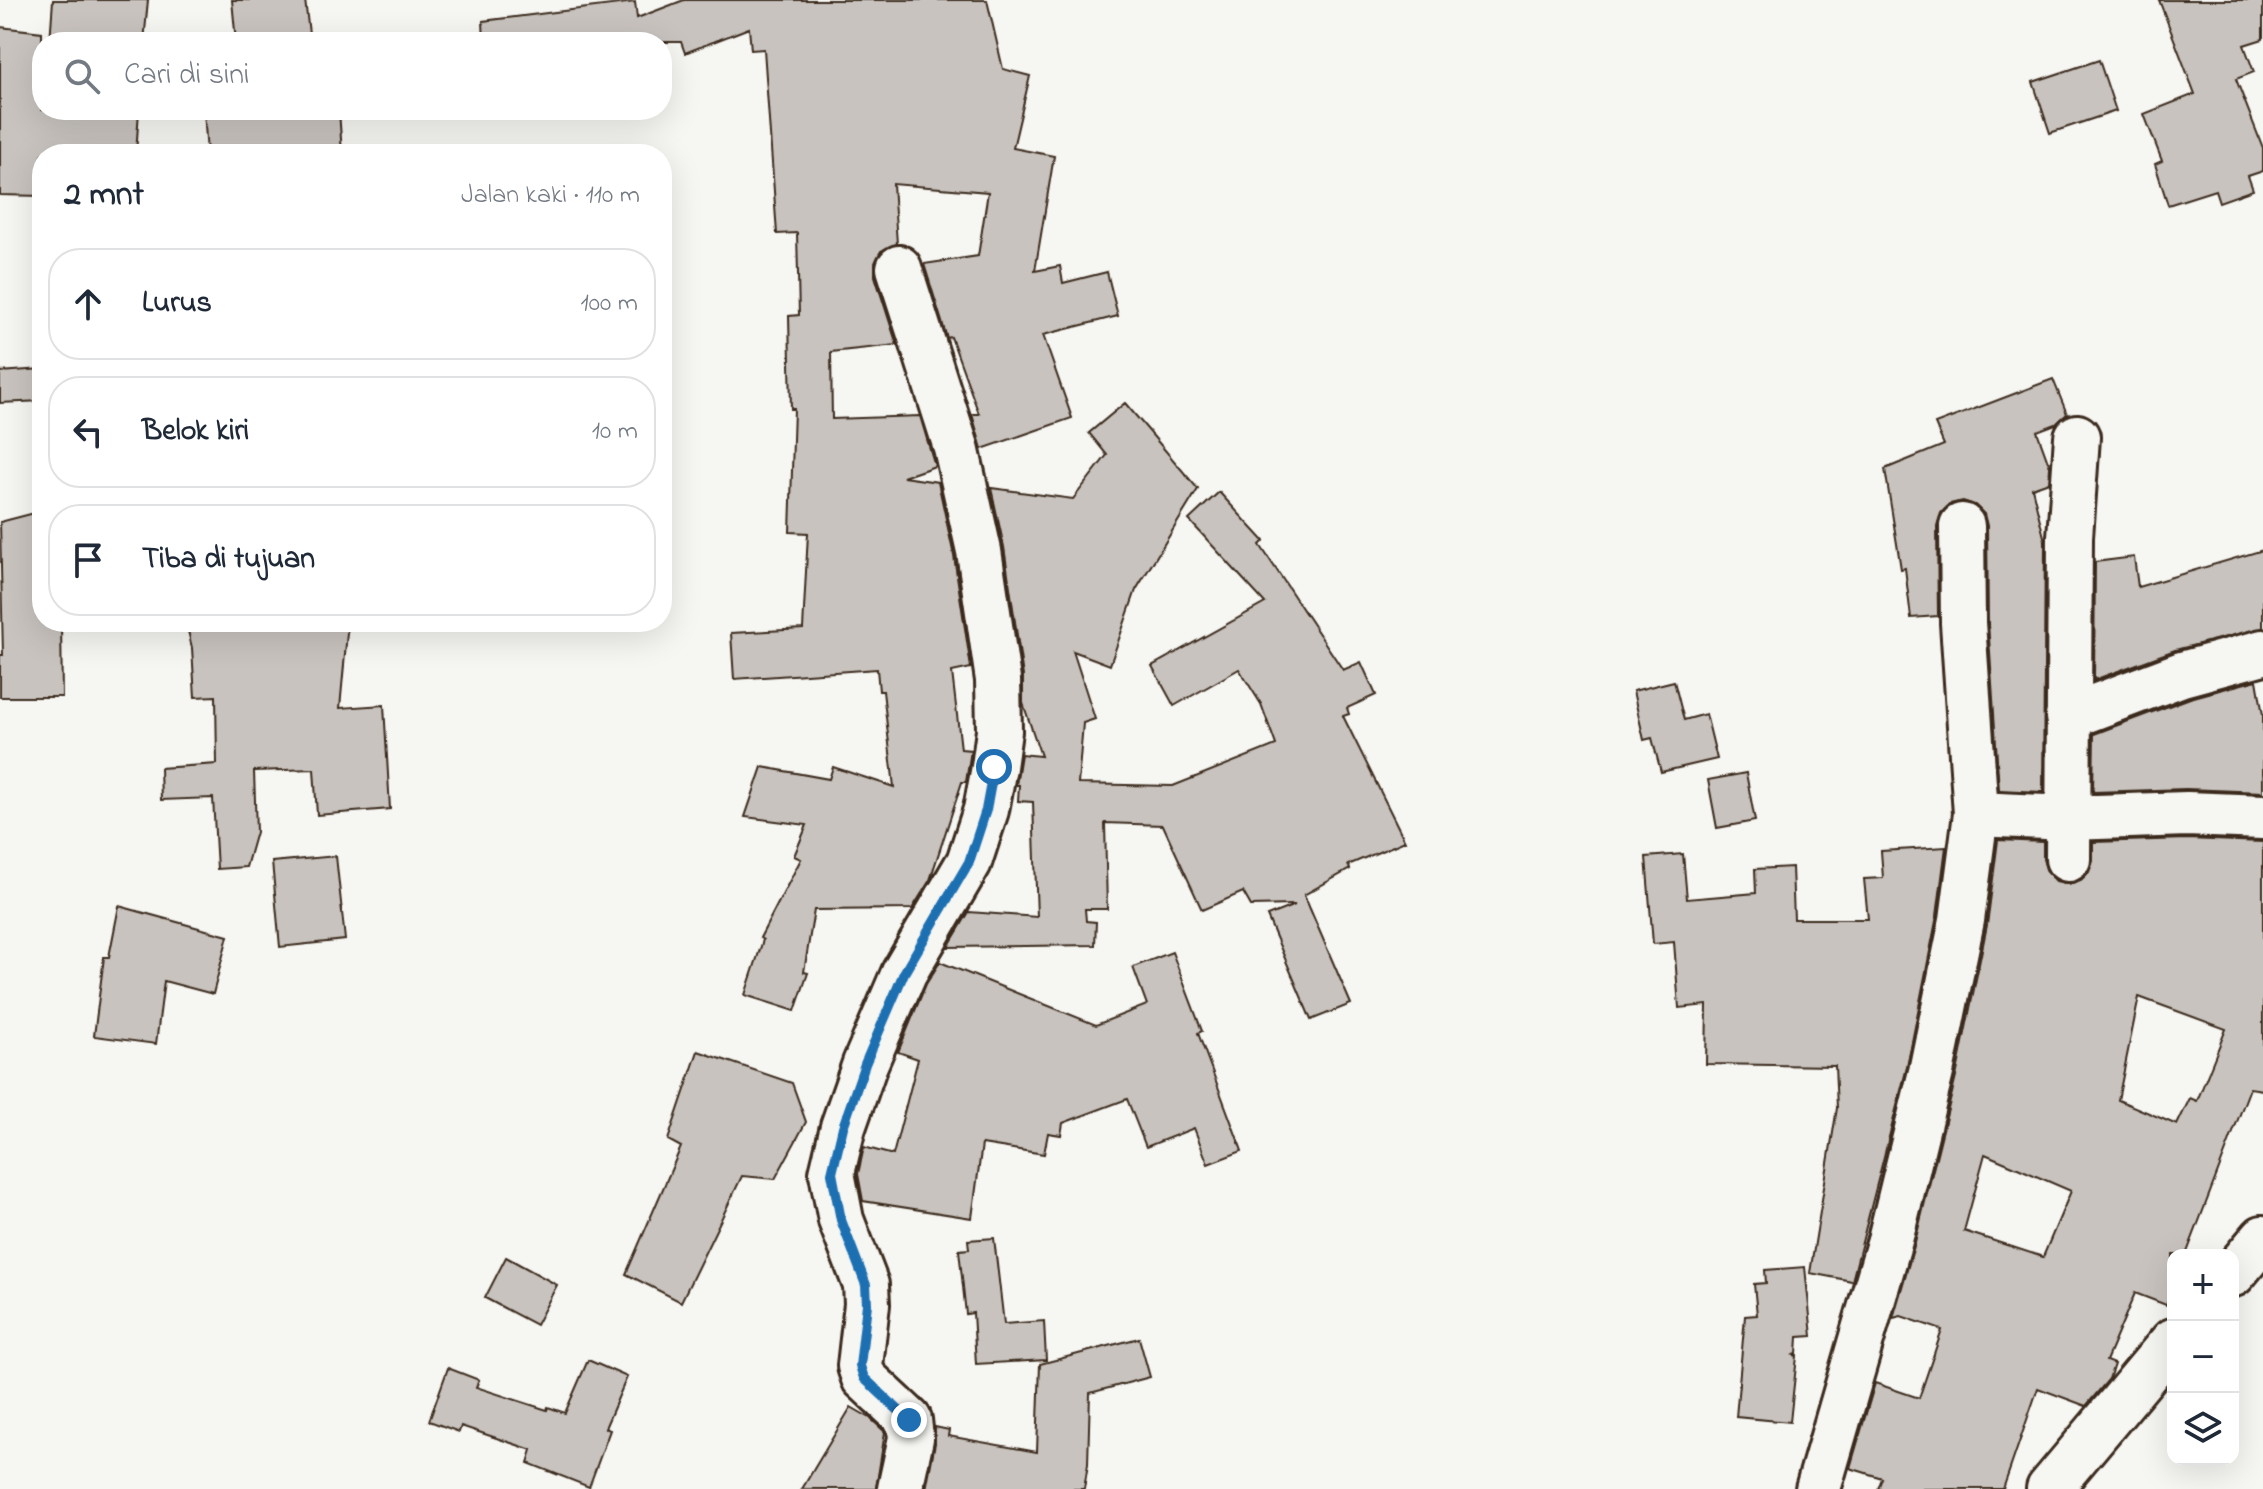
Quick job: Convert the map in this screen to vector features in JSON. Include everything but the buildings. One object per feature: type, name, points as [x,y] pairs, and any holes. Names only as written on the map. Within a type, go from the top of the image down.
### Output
[{"type":"street","points":[[899,268],[956,447],[979,551],[998,680],[999,718],[986,810],[969,862],[904,973],[865,1064],[843,1127],[832,1173],[841,1220],[866,1285],[867,1304],[860,1366],[864,1378],[909,1420],[911,1438],[900,1489]]},
{"type":"street","points":[[2068,839],[2070,537],[2077,437]]},
{"type":"street","points":[[1818,1489],[1879,1283],[1931,1072],[1962,920],[1976,814],[1963,623],[1962,526]]},
{"type":"street","points":[[2068,717],[2182,674],[2263,652]]},
{"type":"street","points":[[1976,814],[2068,839],[2187,814],[2263,817]]},
{"type":"street","points":[[2239,1267],[2263,1238]]},
{"type":"street","points":[[2049,1489],[2167,1348]]},
{"type":"route","points":[[909,1420],[864,1378],[860,1366],[867,1304],[866,1285],[841,1220],[832,1173],[843,1127],[865,1064],[904,973],[969,862],[986,810],[994,767]]}]
